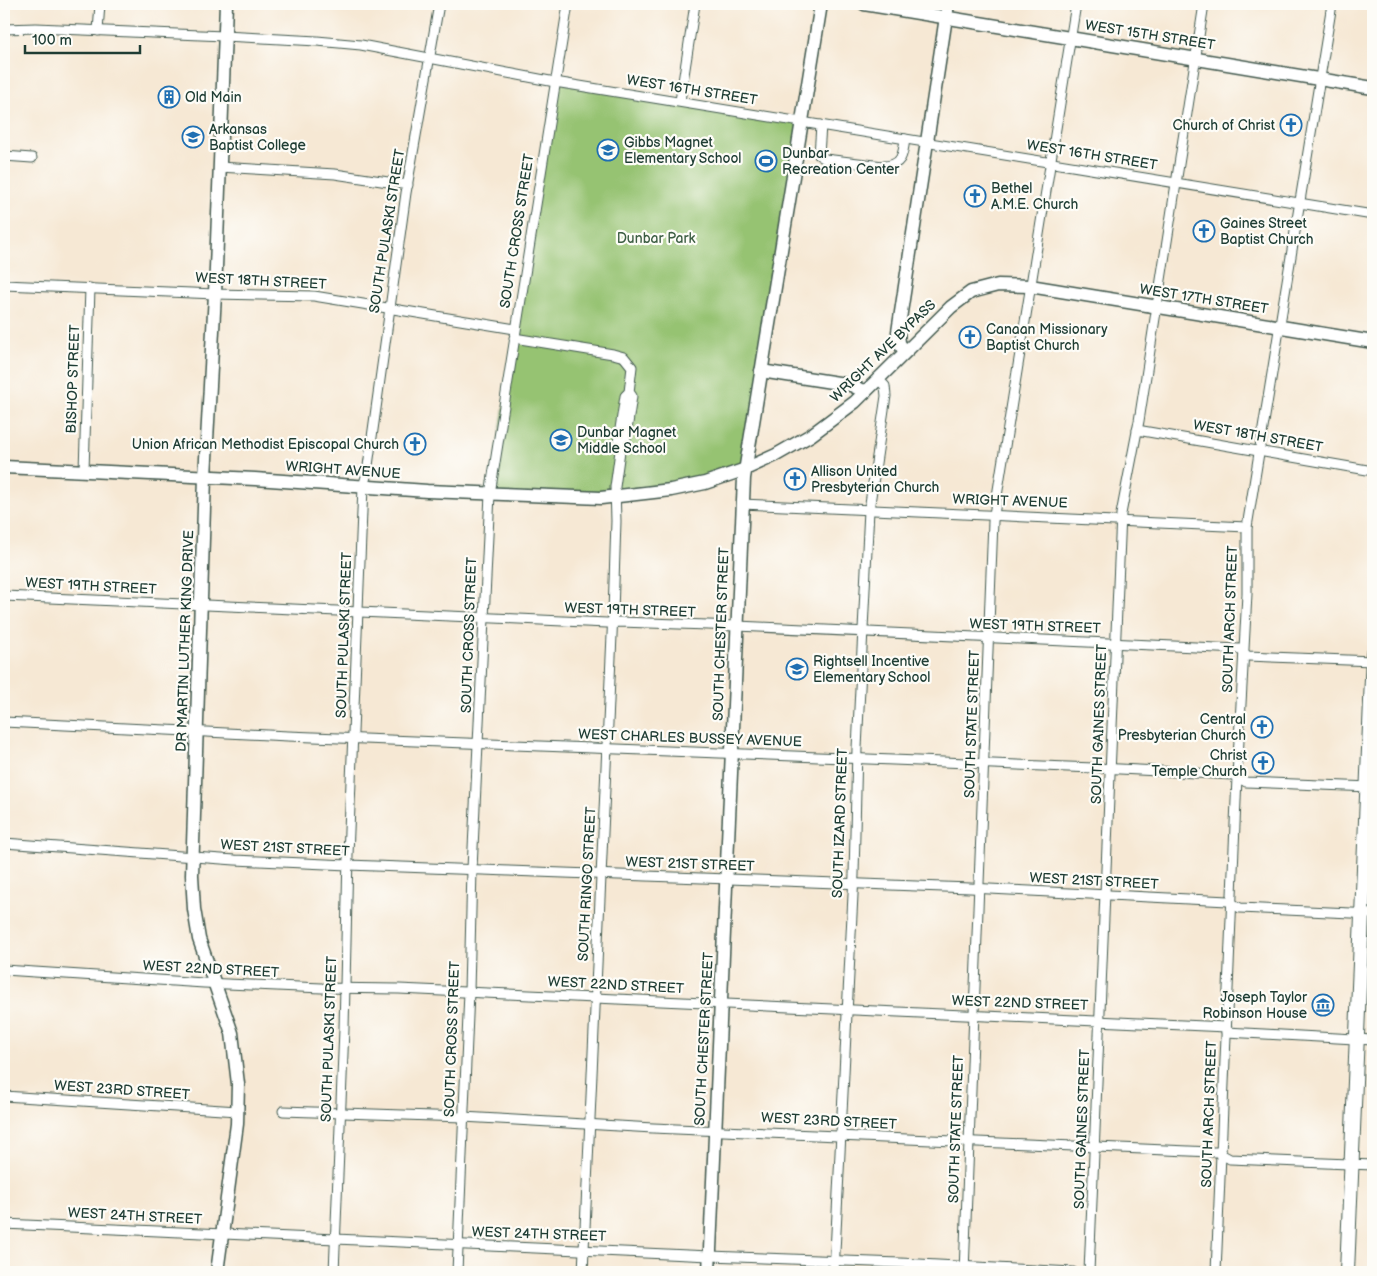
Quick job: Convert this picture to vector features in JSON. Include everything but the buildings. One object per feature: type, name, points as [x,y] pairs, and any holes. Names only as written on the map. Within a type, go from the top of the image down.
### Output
[{"type":"main road","name":"DR MARTIN LUTHER KING DRIVE","points":[[217,1272],[238,1111],[238,1084],[234,1047],[228,1018],[203,954],[195,917],[192,896],[192,856],[205,477],[215,294],[226,4]]},
{"type":"main road","name":"SOUTH CHESTER STREET","points":[[709,1272],[742,504],[761,371],[821,4]]},
{"type":"main road","name":"WEST 15TH STREET","points":[[864,4],[1373,88]]},
{"type":"main road","points":[[905,352],[899,343],[898,332],[948,4]]},
{"type":"main road","name":"WRIGHT AVE BYPASS","points":[[679,488],[746,468],[776,455],[810,435],[839,415],[865,392],[951,307],[971,292],[998,285],[1030,286]]},
{"type":"main road","name":"WEST 17TH STREET","points":[[1030,286],[1373,342]]},
{"type":"main road","points":[[761,371],[850,385],[865,392]]},
{"type":"main road","name":"WRIGHT AVENUE","points":[[4,467],[592,498],[615,497],[679,488]]},
{"type":"main road","points":[[1348,1272],[1357,1039],[1368,914],[1373,654]]},
{"type":"street","points":[[98,31],[100,4]]},
{"type":"street","name":"SOUTH PULASKI STREET","points":[[334,1272],[363,487],[368,473],[389,309],[439,4]]},
{"type":"street","name":"SOUTH CROSS STREET","points":[[457,1272],[469,992],[472,869],[490,494],[554,82],[568,4]]},
{"type":"street","points":[[680,101],[695,4]]},
{"type":"street","name":"SOUTH STATE STREET","points":[[964,1270],[994,515],[1076,4]]},
{"type":"street","name":"SOUTH GAINES STREET","points":[[1089,1272],[1121,520],[1157,306],[1204,4]]},
{"type":"street","name":"SOUTH ARCH STREET","points":[[1216,1272],[1237,777],[1247,594],[1247,526],[1332,4]]},
{"type":"street","name":"WEST 16TH STREET","points":[[4,29],[36,28],[337,42],[429,57],[554,82],[927,141],[1373,215]]},
{"type":"street","points":[[821,125],[819,155],[825,159],[892,166],[900,161],[905,139]]},
{"type":"street","points":[[4,156],[32,158]]},
{"type":"street","points":[[219,167],[335,174],[408,185]]},
{"type":"street","name":"WEST 18TH STREET","points":[[4,285],[215,294],[314,296],[389,309],[624,357],[632,367],[629,392]]},
{"type":"street","name":"BISHOP STREET","points":[[84,470],[90,288]]},
{"type":"street","name":"SOUTH IZARD STREET","points":[[834,1272],[854,884],[869,510],[886,396],[885,386],[878,379]]},
{"type":"street","name":"SOUTH RINGO STREET","points":[[583,1272],[607,748],[616,521],[615,497],[620,447],[618,442],[625,396],[629,392]]},
{"type":"street","name":"WEST 18TH STREET","points":[[1137,430],[1373,471]]},
{"type":"street","name":"WRIGHT AVENUE","points":[[742,504],[1247,526]]},
{"type":"street","name":"WEST 19TH STREET","points":[[4,596],[483,618],[737,626],[1116,643],[1239,649],[1248,656],[1373,661]]},
{"type":"street","name":"WEST CHARLES BUSSEY AVENUE","points":[[4,722],[1111,769],[1233,776],[1246,782],[1370,787]]},
{"type":"street","name":"WEST 21ST STREET","points":[[4,843],[235,860],[1105,894],[1228,901],[1240,908],[1368,914]]},
{"type":"street","name":"WEST 22ND STREET","points":[[4,970],[322,988],[345,987],[469,992],[974,1016],[1100,1020],[1373,1040]]},
{"type":"street","name":"WEST 23RD STREET","points":[[4,1096],[238,1111]]},
{"type":"street","name":"WEST 23RD STREET","points":[[283,1111],[463,1117],[1217,1152],[1230,1159],[1373,1165]]},
{"type":"street","name":"WEST 24TH STREET","points":[[4,1224],[835,1261],[964,1270],[1073,1272]]},
{"type":"green space","name":"Dunbar Park","points":[[555,82],[802,122],[746,468],[615,497],[490,494]]},
{"type":"place","name":"Old Main","points":[[169,97]]},
{"type":"place","name":"Church of Christ","points":[[1291,125]]},
{"type":"place","name":"Arkansas Baptist College","points":[[193,137]]},
{"type":"place","name":"Gibbs Magnet Elementary School","points":[[608,150]]},
{"type":"place","name":"Dunbar Recreation Center","points":[[766,161]]},
{"type":"place","name":"Bethel A.M.E. Church","points":[[975,196]]},
{"type":"place","name":"Gaines Street Baptist Church","points":[[1204,231]]},
{"type":"place","name":"Canaan Missionary Baptist Church","points":[[970,337]]},
{"type":"place","name":"Dunbar Magnet Middle School","points":[[561,440]]},
{"type":"place","name":"Union African Methodist Episcopal Church","points":[[415,444]]},
{"type":"place","name":"Allison United Presbyterian Church","points":[[795,479]]},
{"type":"place","name":"Rightsell Incentive Elementary School","points":[[797,669]]},
{"type":"place","name":"Central Presbyterian Church","points":[[1262,727]]},
{"type":"place","name":"Christ Temple Church","points":[[1263,763]]},
{"type":"place","name":"Joseph Taylor Robinson House","points":[[1323,1005]]}]
